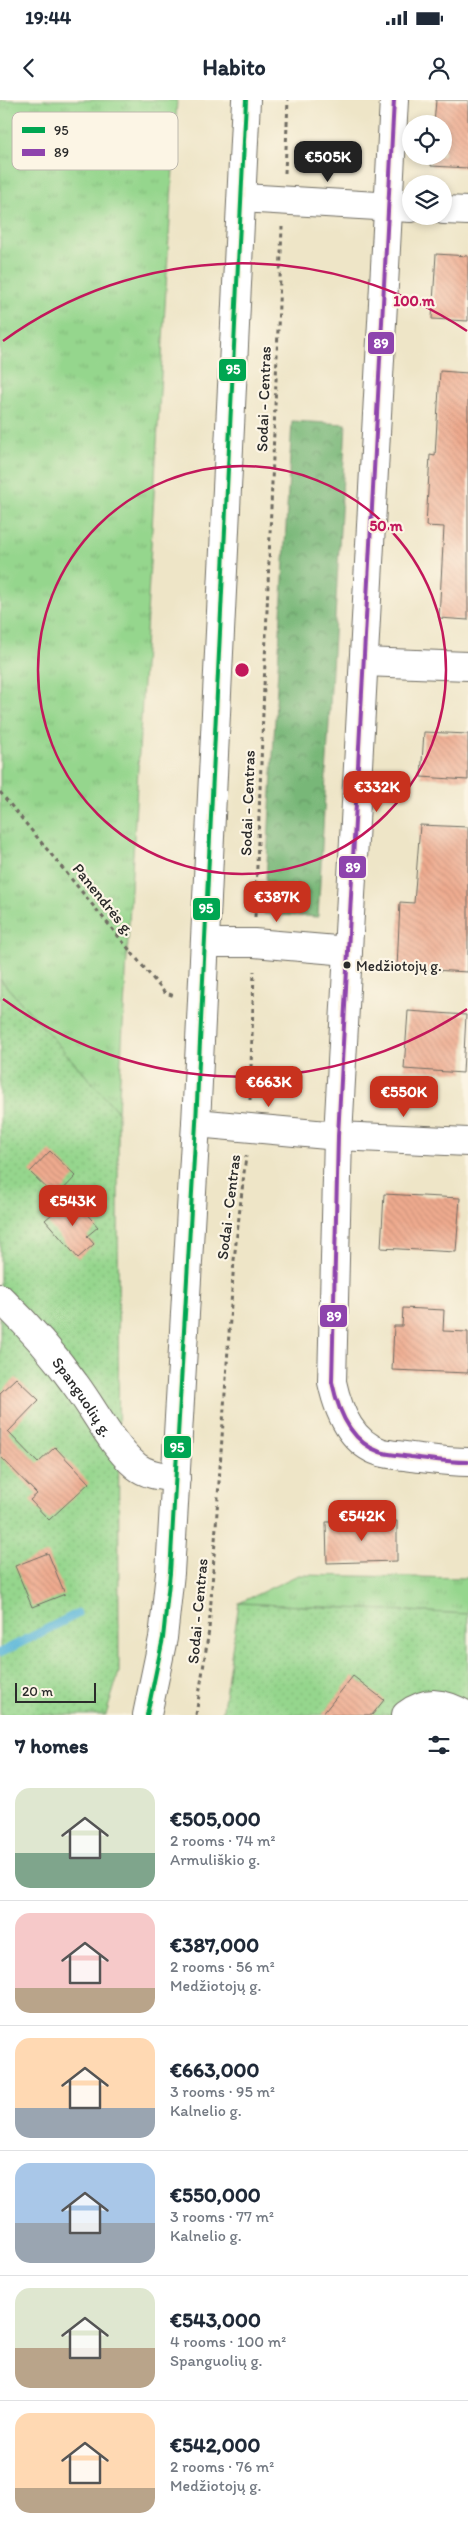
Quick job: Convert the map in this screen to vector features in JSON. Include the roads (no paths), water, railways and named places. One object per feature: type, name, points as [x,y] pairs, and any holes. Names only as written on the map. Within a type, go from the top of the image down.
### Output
[{"type":"street","points":[[147,1715],[163,1638],[170,1573],[176,1478],[196,1124],[246,100]]},
{"type":"street","points":[[394,100],[400,208],[364,662],[338,1136],[332,1382],[337,1404],[346,1424],[363,1442],[380,1452],[447,1462],[468,1462]]},
{"type":"street","points":[[242,198],[400,208]]},
{"type":"street","points":[[452,210],[468,211]]},
{"type":"street","points":[[364,662],[468,666]]},
{"type":"street","points":[[205,943],[254,943],[348,950]]},
{"type":"street","points":[[196,1124],[338,1136],[468,1142]]},
{"type":"street","name":"Spanguolių g.","points":[[0,1298],[22,1320],[74,1382],[127,1457],[138,1468],[150,1474],[176,1478]]},
{"type":"street","points":[[406,1715],[419,1705],[435,1704],[455,1709],[466,1715]]},
{"type":"waterway","points":[[0,1653],[77,1614]]},
{"type":"place","name":"Medžiotojų g.","points":[[347,965]]}]
